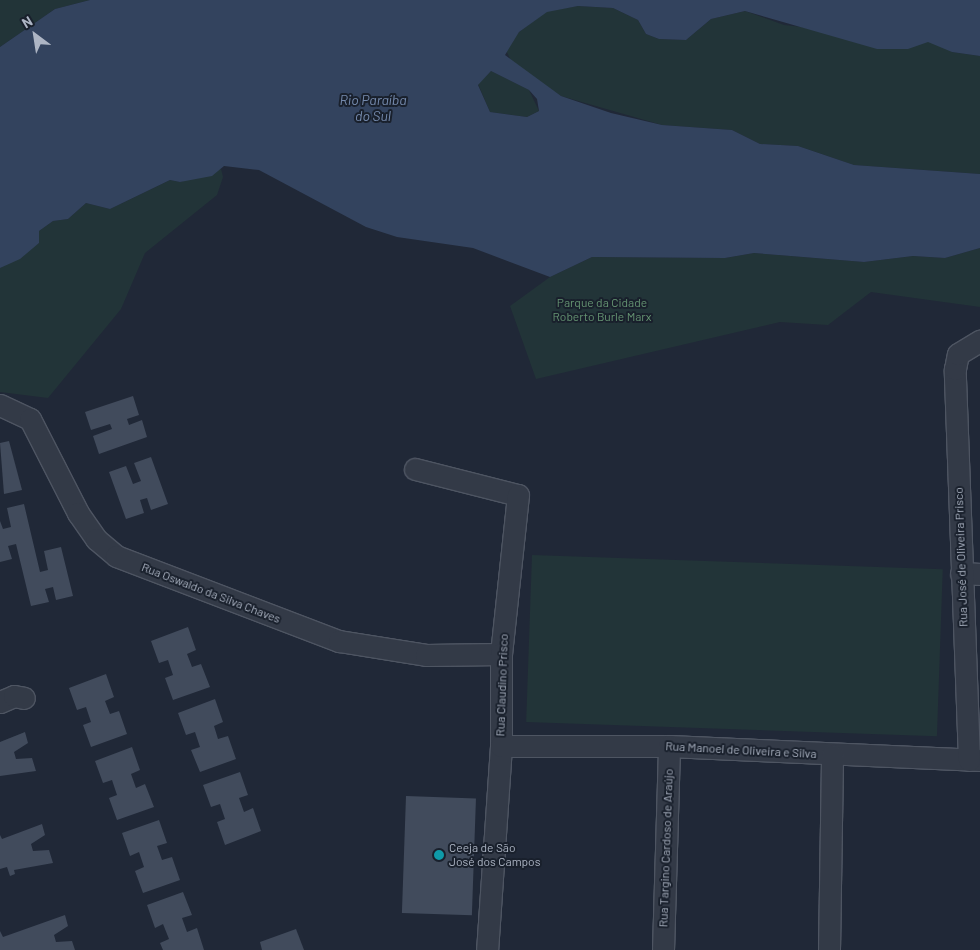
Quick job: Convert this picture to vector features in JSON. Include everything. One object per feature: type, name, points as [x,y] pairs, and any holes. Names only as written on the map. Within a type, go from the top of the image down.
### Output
[{"type":"street","name":"Rua José de Oliveira Prisco","points":[[974,760],[971,573],[958,354],[980,341]]},
{"type":"street","name":"Rua Oswaldo da Silva Chaves","points":[[0,405],[30,419],[78,513],[96,539],[116,556],[338,641],[426,655],[501,654]]},
{"type":"street","name":"Rua Claudino Prisco","points":[[415,469],[518,495],[501,654],[501,746],[487,950]]},
{"type":"street","points":[[0,702],[14,696],[24,698]]},
{"type":"street","name":"Rua Manoel de Oliveira e Silva","points":[[501,746],[668,746],[974,760]]},
{"type":"street","name":"Rua Targino Cardoso de Araújo","points":[[663,950],[668,746]]},
{"type":"street","points":[[829,950],[832,755]]},
{"type":"green space","points":[[0,0],[90,0],[55,9],[0,47]]},
{"type":"green space","points":[[578,6],[613,8],[638,20],[646,34],[659,39],[686,40],[711,19],[745,11],[784,25],[936,42],[952,52],[980,56],[980,174],[854,165],[798,146],[760,144],[732,130],[662,125],[561,96],[513,65],[505,48],[519,32],[547,11]]},
{"type":"green space","points":[[491,71],[529,90],[539,111],[527,117],[490,112],[478,84]]},
{"type":"green space","points":[[221,169],[223,177],[217,195],[145,253],[121,309],[48,398],[0,392],[0,268],[39,243],[39,231],[53,221],[68,219],[86,203],[110,209],[170,180],[180,182]]},
{"type":"green space","name":"Parque da Cidade Roberto Burle Marx","points":[[980,248],[980,307],[871,292],[828,325],[780,322],[536,379],[510,306],[550,277],[592,257],[725,258],[754,253],[864,262],[913,256],[945,258]]},
{"type":"green space","points":[[532,555],[943,569],[937,736],[526,722]]},
{"type":"water","name":"Rio Paraíba do Sul","points":[[90,0],[980,0],[980,56],[952,52],[928,42],[908,49],[877,49],[745,11],[711,19],[686,40],[659,39],[646,34],[638,20],[613,8],[578,6],[547,12],[519,32],[505,55],[561,96],[611,113],[662,125],[732,130],[760,144],[798,146],[854,165],[980,174],[980,248],[945,258],[913,256],[864,262],[754,253],[725,258],[592,257],[550,277],[473,248],[397,237],[366,227],[259,170],[224,166],[212,176],[180,182],[170,180],[110,209],[86,203],[68,219],[53,221],[39,231],[39,243],[20,259],[0,268],[0,47],[55,9]],"holes":[[[491,71],[529,90],[537,99],[539,111],[527,117],[490,112],[478,85]]]},
{"type":"building","points":[[133,396],[139,415],[127,419],[129,425],[142,420],[147,437],[99,454],[93,436],[112,429],[110,424],[91,430],[85,412]]},
{"type":"building","points":[[9,441],[22,490],[4,494],[0,443]]},
{"type":"building","points":[[151,457],[168,504],[151,510],[147,498],[140,500],[144,513],[126,519],[109,472],[126,466],[133,484],[141,481],[134,463]]},
{"type":"building","points":[[24,504],[40,572],[48,570],[44,551],[61,547],[73,596],[56,600],[53,587],[45,589],[49,602],[31,606],[16,544],[8,546],[12,559],[0,562],[0,521],[3,529],[11,527],[7,508]]},
{"type":"building","points":[[188,627],[196,650],[187,654],[192,667],[201,664],[210,687],[173,700],[165,678],[173,675],[168,660],[159,663],[151,641]]},
{"type":"building","points":[[106,674],[114,697],[105,701],[110,714],[119,711],[127,734],[91,747],[83,725],[91,722],[86,707],[77,710],[69,688]]},
{"type":"building","points":[[215,699],[223,722],[214,726],[218,739],[228,736],[236,759],[200,772],[191,750],[200,747],[195,732],[186,735],[178,713]]},
{"type":"building","points":[[25,732],[28,743],[14,752],[16,759],[32,758],[36,771],[0,776],[0,742]]},
{"type":"building","points":[[132,747],[140,770],[131,774],[136,788],[145,784],[154,807],[117,820],[109,798],[117,795],[112,780],[103,783],[95,761]]},
{"type":"building","points":[[240,772],[248,795],[239,798],[244,812],[253,808],[261,831],[225,845],[217,822],[225,819],[220,804],[211,807],[203,785]]},
{"type":"building","name":"Ceeja de São José dos Campos","points":[[406,796],[476,798],[472,915],[402,913]]},
{"type":"building","points":[[159,820],[167,843],[157,846],[162,860],[172,857],[180,880],[143,893],[135,871],[144,867],[139,852],[130,856],[122,833]]},
{"type":"building","points":[[42,824],[45,835],[31,844],[33,851],[49,850],[53,863],[14,870],[15,874],[10,876],[7,867],[0,869],[0,835],[2,839]]},
{"type":"building","points":[[183,892],[192,915],[182,918],[187,932],[197,928],[204,950],[163,950],[160,943],[169,939],[163,924],[155,928],[147,905]]},
{"type":"building","points":[[65,915],[68,926],[54,935],[56,942],[72,941],[75,950],[0,950],[0,931],[3,937]]},
{"type":"building","points":[[296,929],[304,950],[262,950],[260,942]]},
{"type":"place","name":"Ceeja de São José dos Campos","points":[[439,855]]}]
